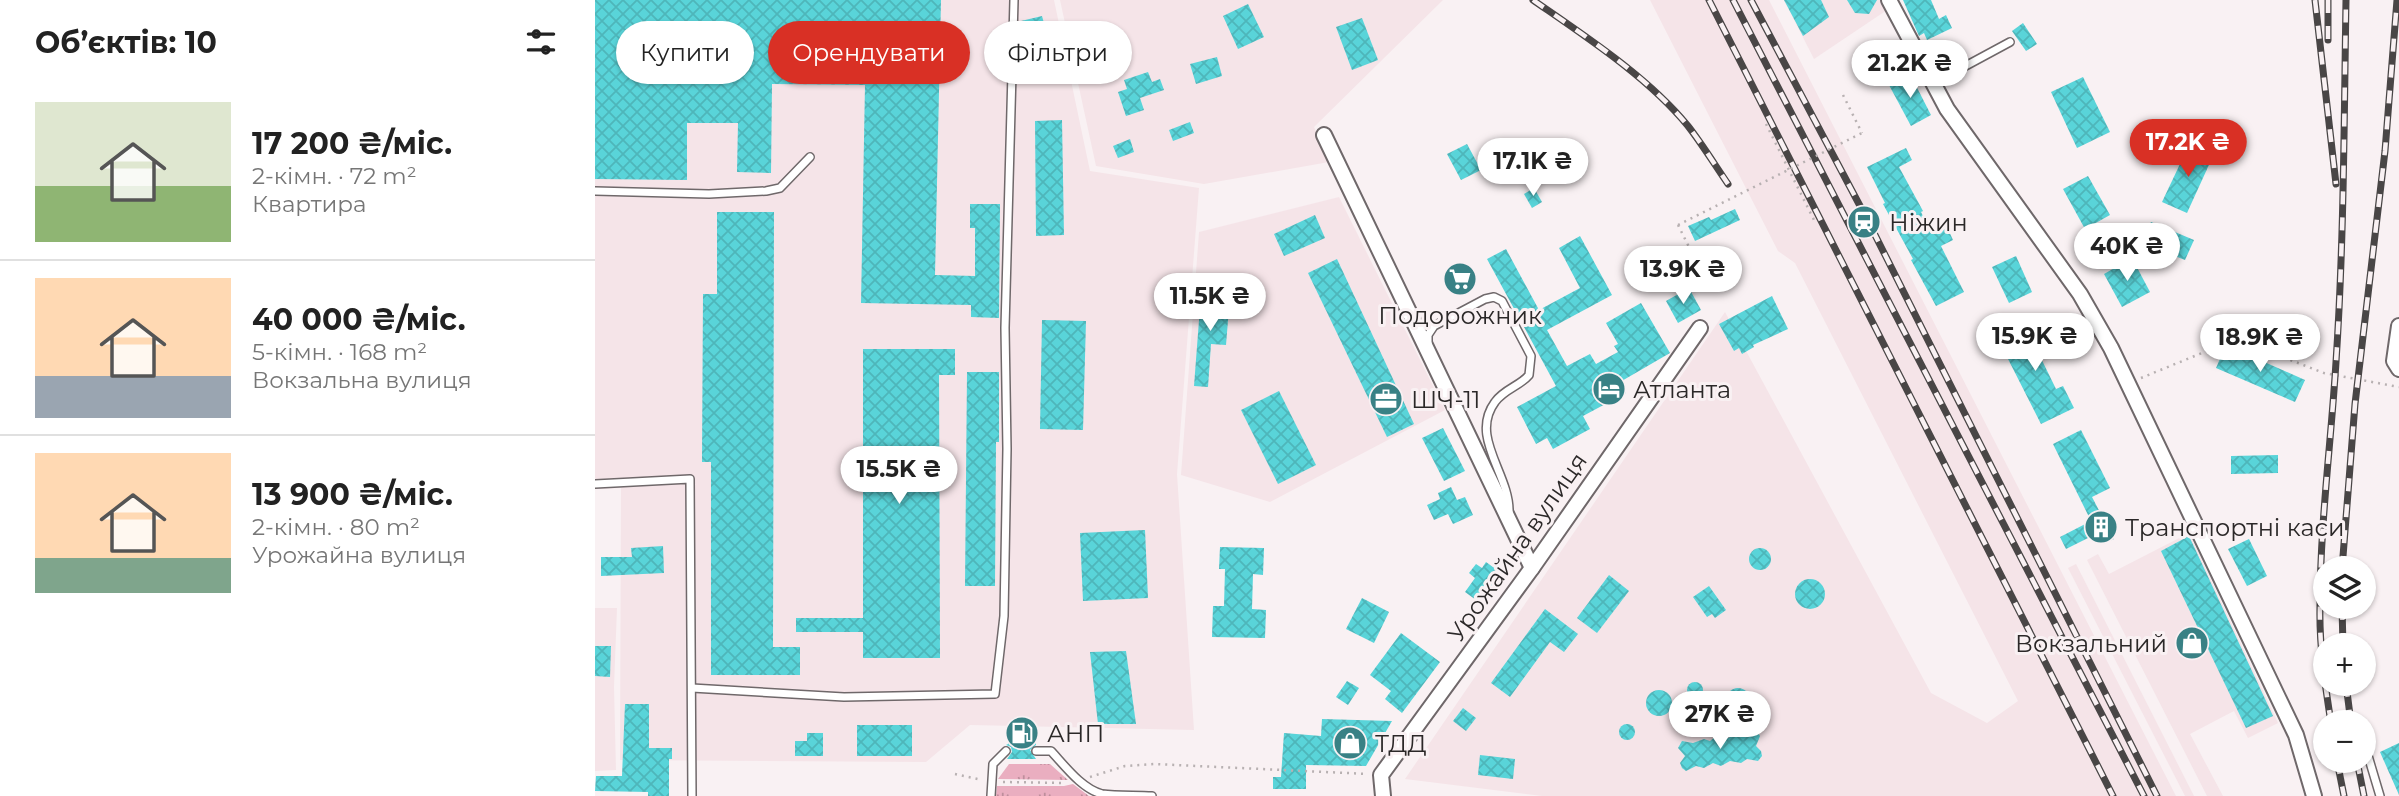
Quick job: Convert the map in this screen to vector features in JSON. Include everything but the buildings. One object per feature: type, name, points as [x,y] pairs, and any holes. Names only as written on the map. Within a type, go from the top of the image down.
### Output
[{"type":"street","points":[[1889,0],[1947,110],[2080,295],[2111,348],[2296,734],[2314,796]]},
{"type":"street","points":[[1324,135],[1532,568]]},
{"type":"street","points":[[2399,326],[2394,361],[2399,369]]},
{"type":"street","name":"Урожайна вулиця","points":[[1381,775],[1532,568],[1700,328]]},
{"type":"street","points":[[1381,775],[1383,796]]},
{"type":"lane","points":[[692,688],[844,697],[995,694],[1004,616],[1007,449],[1005,328],[1014,0]]},
{"type":"lane","points":[[1933,83],[2010,42]]},
{"type":"lane","points":[[595,191],[709,194],[766,191],[780,188],[810,157]]},
{"type":"lane","points":[[1431,357],[1428,335],[1434,326],[1485,299],[1494,297],[1502,301],[1531,356],[1529,375],[1493,403],[1486,428],[1487,443],[1507,490],[1509,520]]},
{"type":"lane","points":[[595,484],[690,479],[692,796]]},
{"type":"lane","points":[[991,796],[993,764],[1006,751]]},
{"type":"lane","points":[[1036,751],[1051,751],[1080,780],[1102,794],[1152,796]]},
{"type":"lane","points":[[2373,773],[2380,796]]},
{"type":"path","points":[[1704,277],[1678,225],[1862,133],[1843,95]]},
{"type":"path","points":[[1766,124],[1814,220]]},
{"type":"path","points":[[2128,383],[2235,339],[2324,373],[2399,387]]},
{"type":"path","points":[[955,774],[992,782],[1065,783],[1125,766],[1154,764],[1381,775]]},
{"type":"shaded area","points":[[595,0],[1054,0],[1058,21],[984,21],[984,84],[1072,84],[1090,171],[1199,188],[1177,474],[1194,730],[970,725],[926,762],[620,760],[621,488],[595,489]]},
{"type":"shaded area","points":[[1060,0],[1443,0],[1314,127],[1329,162],[1204,184],[1096,166],[1078,84],[1132,84],[1132,21],[1065,21]]},
{"type":"shaded area","points":[[1650,0],[1769,0],[2176,796],[1542,796],[1405,779],[1725,312],[1931,693],[1987,723],[2018,701],[1795,263],[1778,251]]},
{"type":"shaded area","points":[[1784,0],[1886,0],[1890,8],[1814,59]]},
{"type":"shaded area","points":[[1339,197],[1445,410],[1270,502],[1181,475],[1199,232]]},
{"type":"shaded area","name":"Вокзальний","points":[[2189,533],[2278,723],[2248,738],[2234,711],[2190,734],[2223,796],[2207,796],[2087,560],[2098,554],[2109,574]]},
{"type":"shaded area","points":[[2076,564],[2194,796],[2185,796],[2068,568]]},
{"type":"shaded area","points":[[595,608],[617,608],[614,687],[616,770],[595,771]]},
{"type":"green space","points":[[1009,764],[1050,764],[1068,780],[998,779]]},
{"type":"green space","points":[[1073,784],[1089,796],[996,796],[997,786]]},
{"type":"railway","points":[[1533,0],[1615,58],[1654,91],[1688,126],[1728,184]]},
{"type":"railway","points":[[1709,0],[2113,796]]},
{"type":"railway","points":[[1733,0],[2144,796]]},
{"type":"railway","points":[[1751,0],[1868,221],[2157,796]]},
{"type":"railway","points":[[2315,0],[2336,184]]},
{"type":"railway","points":[[2328,0],[2328,40]]},
{"type":"railway","points":[[2329,710],[2321,650],[2320,576],[2341,271],[2346,0]]},
{"type":"railway","points":[[2343,556],[2355,404],[2385,151],[2397,0]]},
{"type":"railway","points":[[2342,619],[2343,633]]},
{"type":"railway","points":[[2348,696],[2349,710]]},
{"type":"railway","points":[[2339,773],[2344,796]]},
{"type":"railway","points":[[2359,773],[2364,796]]},
{"type":"place","name":"Ніжин","points":[[1864,222]]},
{"type":"place","name":"Подорожник","points":[[1460,279]]},
{"type":"place","name":"Атланта","points":[[1609,389]]},
{"type":"place","name":"ШЧ-11","points":[[1386,399]]},
{"type":"place","name":"Транспортні каси","points":[[2101,527]]},
{"type":"place","name":"Вокзальний","points":[[2192,643]]},
{"type":"place","name":"АНП","points":[[1022,733]]},
{"type":"place","name":"ТДД","points":[[1350,743]]}]
